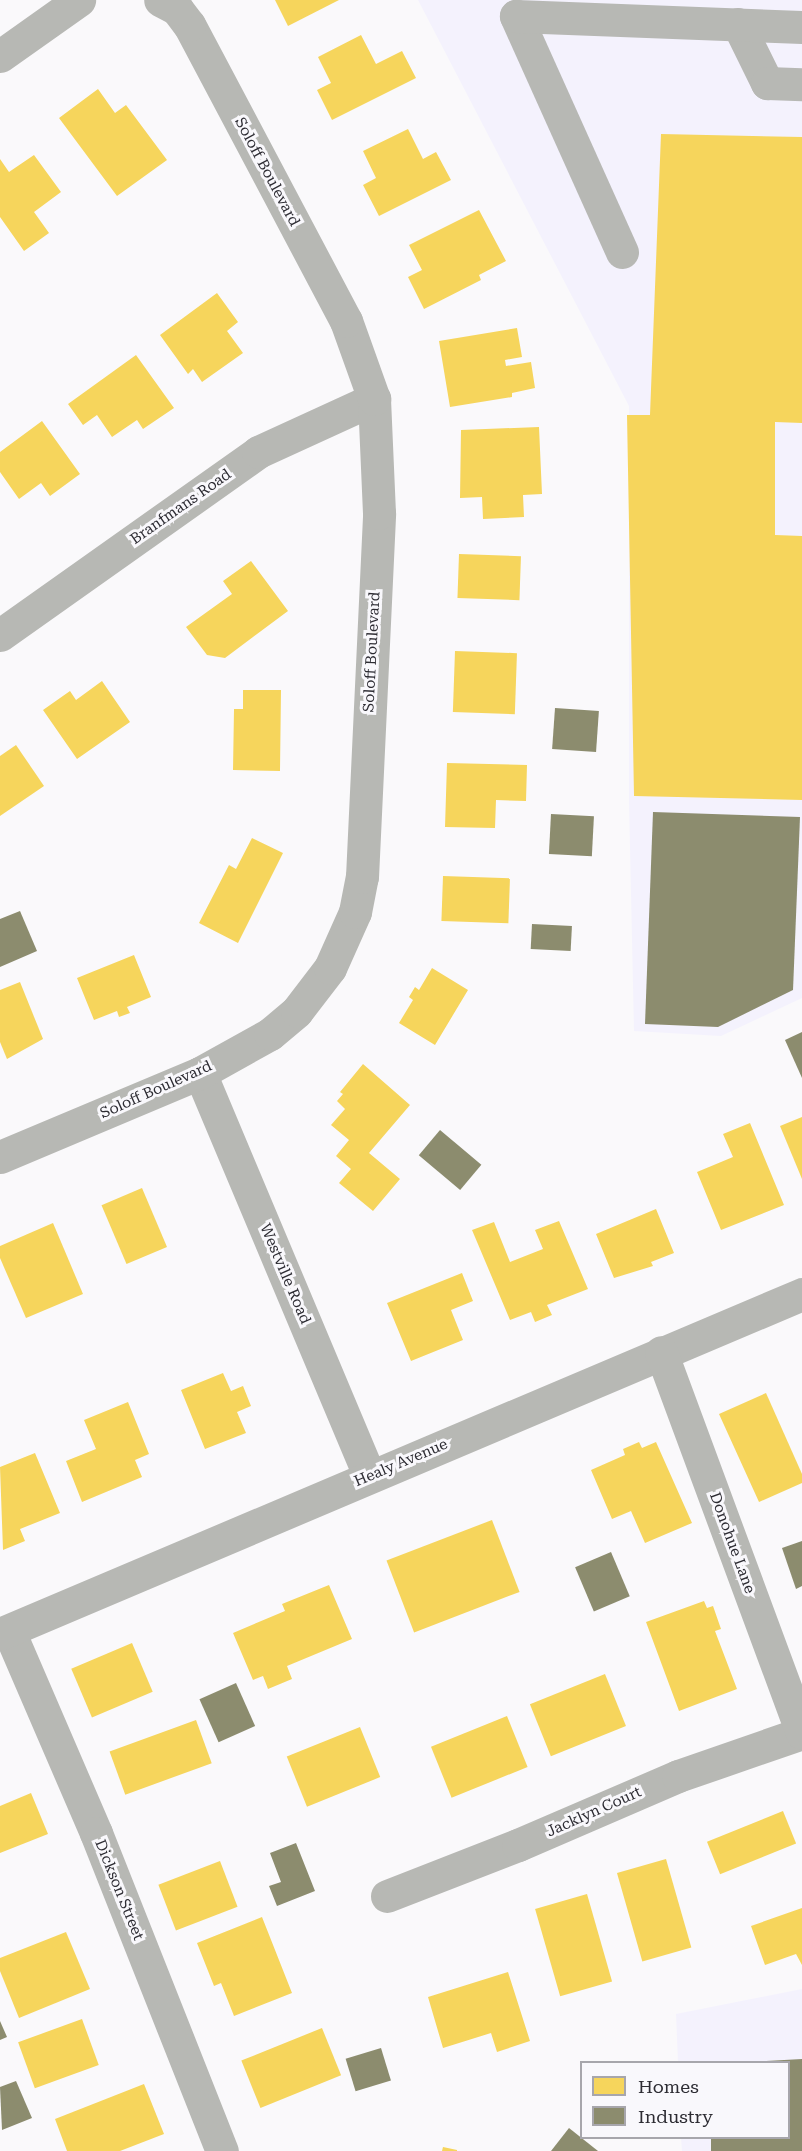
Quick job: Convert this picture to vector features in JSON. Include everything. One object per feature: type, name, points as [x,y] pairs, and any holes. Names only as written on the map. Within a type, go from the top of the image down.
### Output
[{"type":"street","points":[[0,56],[79,0]]},
{"type":"street","name":"Soloff Boulevard","points":[[0,1157],[200,1073],[270,1034],[297,1011],[330,968],[355,912],[362,877],[379,513],[374,399],[346,321],[189,25],[177,9],[160,0]]},
{"type":"street","points":[[622,252],[516,16],[802,27]]},
{"type":"street","points":[[738,24],[766,83],[802,84]]},
{"type":"street","name":"Branfmans Road","points":[[0,635],[258,452],[374,399]]},
{"type":"street","name":"Westville Road","points":[[200,1073],[369,1476]]},
{"type":"street","name":"Healy Avenue","points":[[4,1633],[802,1294]]},
{"type":"street","name":"Donohue Lane","points":[[662,1352],[802,1733]]},
{"type":"street","name":"Dickson Street","points":[[4,1633],[96,1833],[222,2151]]},
{"type":"street","name":"Jacklyn Court","points":[[387,1896],[518,1845],[678,1776],[802,1733]]},
{"type":"shaded area","points":[[418,0],[802,0],[802,998],[721,1036],[634,1031],[629,801],[629,406]]},
{"type":"shaded area","points":[[802,1989],[802,2151],[682,2151],[681,2139],[790,2139],[790,2061],[678,2061],[676,2014]]},
{"type":"building: Homes","points":[[275,0],[339,0],[288,26]]},
{"type":"building: Homes","points":[[361,35],[376,64],[402,51],[416,78],[332,120],[317,90],[331,83],[318,57]]},
{"type":"building: Homes","points":[[98,89],[115,113],[126,105],[167,160],[117,196],[59,118]]},
{"type":"building: Homes","points":[[408,129],[423,159],[436,152],[451,180],[379,216],[363,185],[376,178],[363,151]]},
{"type":"building: Homes","points":[[661,134],[802,137],[802,423],[775,422],[775,535],[802,536],[802,800],[634,796],[627,415],[650,415]]},
{"type":"building: Homes","points":[[34,155],[61,192],[34,212],[49,233],[24,251],[0,217],[0,159],[9,172]]},
{"type":"building: Homes","points":[[479,210],[506,261],[479,275],[481,280],[424,309],[408,277],[422,270],[409,245]]},
{"type":"building: Homes","points":[[217,293],[238,322],[227,331],[243,353],[202,382],[193,369],[188,374],[160,335]]},
{"type":"building: Homes","points":[[517,328],[522,357],[505,360],[506,366],[531,362],[535,388],[512,393],[512,397],[450,407],[439,341]]},
{"type":"building: Homes","points":[[136,355],[174,408],[143,429],[137,420],[112,437],[97,415],[83,425],[68,404]]},
{"type":"building: Homes","points":[[42,421],[80,474],[50,496],[41,483],[19,499],[0,472],[0,452]]},
{"type":"building: Homes","points":[[539,427],[542,494],[523,495],[524,517],[483,519],[482,497],[460,498],[461,430]]},
{"type":"building: Homes","points":[[459,554],[521,556],[519,600],[457,598]]},
{"type":"building: Homes","points":[[251,561],[288,611],[225,658],[207,655],[186,627],[232,594],[223,581]]},
{"type":"building: Homes","points":[[455,651],[517,653],[515,714],[453,712]]},
{"type":"building: Homes","points":[[102,681],[130,722],[77,759],[43,710],[70,691],[76,700]]},
{"type":"building: Homes","points":[[243,690],[281,690],[280,771],[233,770],[234,709],[243,709]]},
{"type":"building: Homes","points":[[16,745],[44,786],[0,816],[0,756]]},
{"type":"building: Homes","points":[[447,763],[527,765],[526,801],[496,800],[495,828],[445,827]]},
{"type":"building: Homes","points":[[252,838],[283,853],[238,943],[199,923],[229,865],[236,869]]},
{"type":"building: Homes","points":[[443,876],[510,878],[508,923],[441,921]]},
{"type":"building: Homes","points":[[134,955],[151,997],[127,1007],[130,1013],[119,1017],[117,1011],[94,1020],[77,978]]},
{"type":"building: Homes","points":[[432,968],[468,990],[435,1045],[399,1023],[413,1000],[409,997],[415,987],[419,990]]},
{"type":"building: Homes","points":[[20,982],[43,1039],[7,1059],[0,1042],[0,990]]},
{"type":"building: Homes","points":[[363,1064],[410,1105],[369,1153],[400,1179],[373,1211],[339,1183],[351,1169],[336,1156],[349,1140],[331,1125],[345,1109],[337,1101],[343,1094],[340,1092]]},
{"type":"building: Homes","points":[[802,1117],[802,1179],[780,1126]]},
{"type":"building: Homes","points":[[750,1123],[784,1205],[721,1230],[697,1172],[733,1157],[723,1134]]},
{"type":"building: Homes","points":[[142,1188],[167,1247],[127,1264],[101,1205]]},
{"type":"building: Homes","points":[[656,1209],[674,1253],[651,1262],[653,1266],[614,1278],[596,1234]]},
{"type":"building: Homes","points":[[559,1221],[588,1289],[547,1305],[552,1315],[535,1322],[531,1312],[510,1320],[472,1230],[494,1222],[510,1262],[543,1249],[535,1230]]},
{"type":"building: Homes","points":[[53,1223],[83,1294],[26,1318],[0,1258],[0,1246]]},
{"type":"building: Homes","points":[[462,1273],[473,1301],[451,1310],[463,1340],[411,1361],[387,1303]]},
{"type":"building: Homes","points":[[223,1373],[231,1391],[243,1386],[251,1406],[237,1412],[246,1433],[205,1449],[181,1390]]},
{"type":"building: Homes","points":[[766,1393],[802,1474],[802,1483],[759,1502],[719,1414]]},
{"type":"building: Homes","points":[[128,1402],[149,1454],[135,1460],[142,1477],[82,1502],[66,1461],[96,1449],[84,1420]]},
{"type":"building: Homes","points":[[639,1442],[642,1448],[656,1442],[692,1523],[645,1543],[631,1511],[612,1519],[591,1470],[625,1455],[623,1449]]},
{"type":"building: Homes","points":[[35,1453],[60,1513],[20,1529],[25,1541],[3,1550],[0,1467]]},
{"type":"building: Homes","points":[[492,1520],[520,1592],[414,1632],[387,1560]]},
{"type":"building: Homes","points":[[329,1585],[352,1639],[287,1666],[292,1679],[268,1689],[263,1676],[253,1680],[233,1633],[285,1611],[282,1604]]},
{"type":"building: Homes","points":[[704,1601],[707,1608],[713,1606],[721,1629],[715,1631],[737,1689],[679,1711],[646,1622]]},
{"type":"building: Homes","points":[[132,1643],[153,1692],[92,1718],[71,1669]]},
{"type":"building: Homes","points":[[605,1674],[626,1726],[551,1756],[530,1704]]},
{"type":"building: Homes","points":[[507,1716],[528,1767],[452,1798],[431,1747]]},
{"type":"building: Homes","points":[[196,1720],[212,1763],[125,1795],[110,1751]]},
{"type":"building: Homes","points":[[360,1727],[380,1777],[307,1807],[287,1757]]},
{"type":"building: Homes","points":[[31,1793],[48,1834],[0,1853],[0,1806]]},
{"type":"building: Homes","points":[[783,1811],[796,1843],[720,1874],[707,1842]]},
{"type":"building: Homes","points":[[666,1859],[691,1947],[642,1961],[617,1873]]},
{"type":"building: Homes","points":[[220,1861],[238,1907],[176,1930],[158,1885]]},
{"type":"building: Homes","points":[[587,1894],[612,1981],[560,1996],[535,1909]]},
{"type":"building: Homes","points":[[802,1908],[802,1965],[796,1954],[765,1965],[751,1926]]},
{"type":"building: Homes","points":[[262,1917],[292,1993],[234,2016],[221,1983],[214,1986],[197,1943]]},
{"type":"building: Homes","points":[[66,1932],[90,1989],[19,2018],[0,1971],[0,1958]]},
{"type":"building: Homes","points":[[508,1972],[530,2041],[497,2052],[491,2033],[443,2048],[428,1997]]},
{"type":"building: Homes","points":[[82,2019],[99,2065],[35,2088],[18,2042]]},
{"type":"building: Homes","points":[[322,2028],[341,2075],[260,2108],[241,2061]]},
{"type":"building: Homes","points":[[144,2084],[164,2134],[120,2151],[67,2151],[55,2119]]},
{"type":"building: Homes","points":[[443,2147],[457,2150],[457,2151],[442,2151]]},
{"type":"building: Industry","points":[[555,708],[599,711],[596,752],[552,749]]},
{"type":"building: Industry","points":[[653,812],[800,817],[793,990],[718,1027],[645,1024]]},
{"type":"building: Industry","points":[[551,814],[594,816],[592,856],[549,854]]},
{"type":"building: Industry","points":[[20,911],[37,951],[0,967],[0,919]]},
{"type":"building: Industry","points":[[532,924],[572,926],[571,951],[531,949]]},
{"type":"building: Industry","points":[[802,1032],[802,1078],[785,1040]]},
{"type":"building: Industry","points":[[440,1130],[481,1165],[460,1190],[419,1155]]},
{"type":"building: Industry","points":[[802,1541],[802,1586],[796,1589],[782,1548]]},
{"type":"building: Industry","points":[[611,1552],[630,1596],[594,1611],[575,1567]]},
{"type":"building: Industry","points":[[236,1683],[255,1726],[219,1742],[199,1699]]},
{"type":"building: Industry","points":[[296,1843],[315,1891],[277,1906],[269,1886],[281,1882],[270,1853]]},
{"type":"building: Industry","points":[[0,2021],[7,2037],[0,2040]]},
{"type":"building: Industry","points":[[381,2048],[391,2081],[356,2091],[346,2059]]},
{"type":"building: Industry","points":[[802,2059],[802,2151],[711,2151],[711,2139],[790,2139],[790,2061],[766,2061]]},
{"type":"building: Industry","points":[[16,2081],[32,2118],[2,2130],[0,2087]]},
{"type":"building: Industry","points":[[569,2128],[598,2151],[551,2151]]}]
